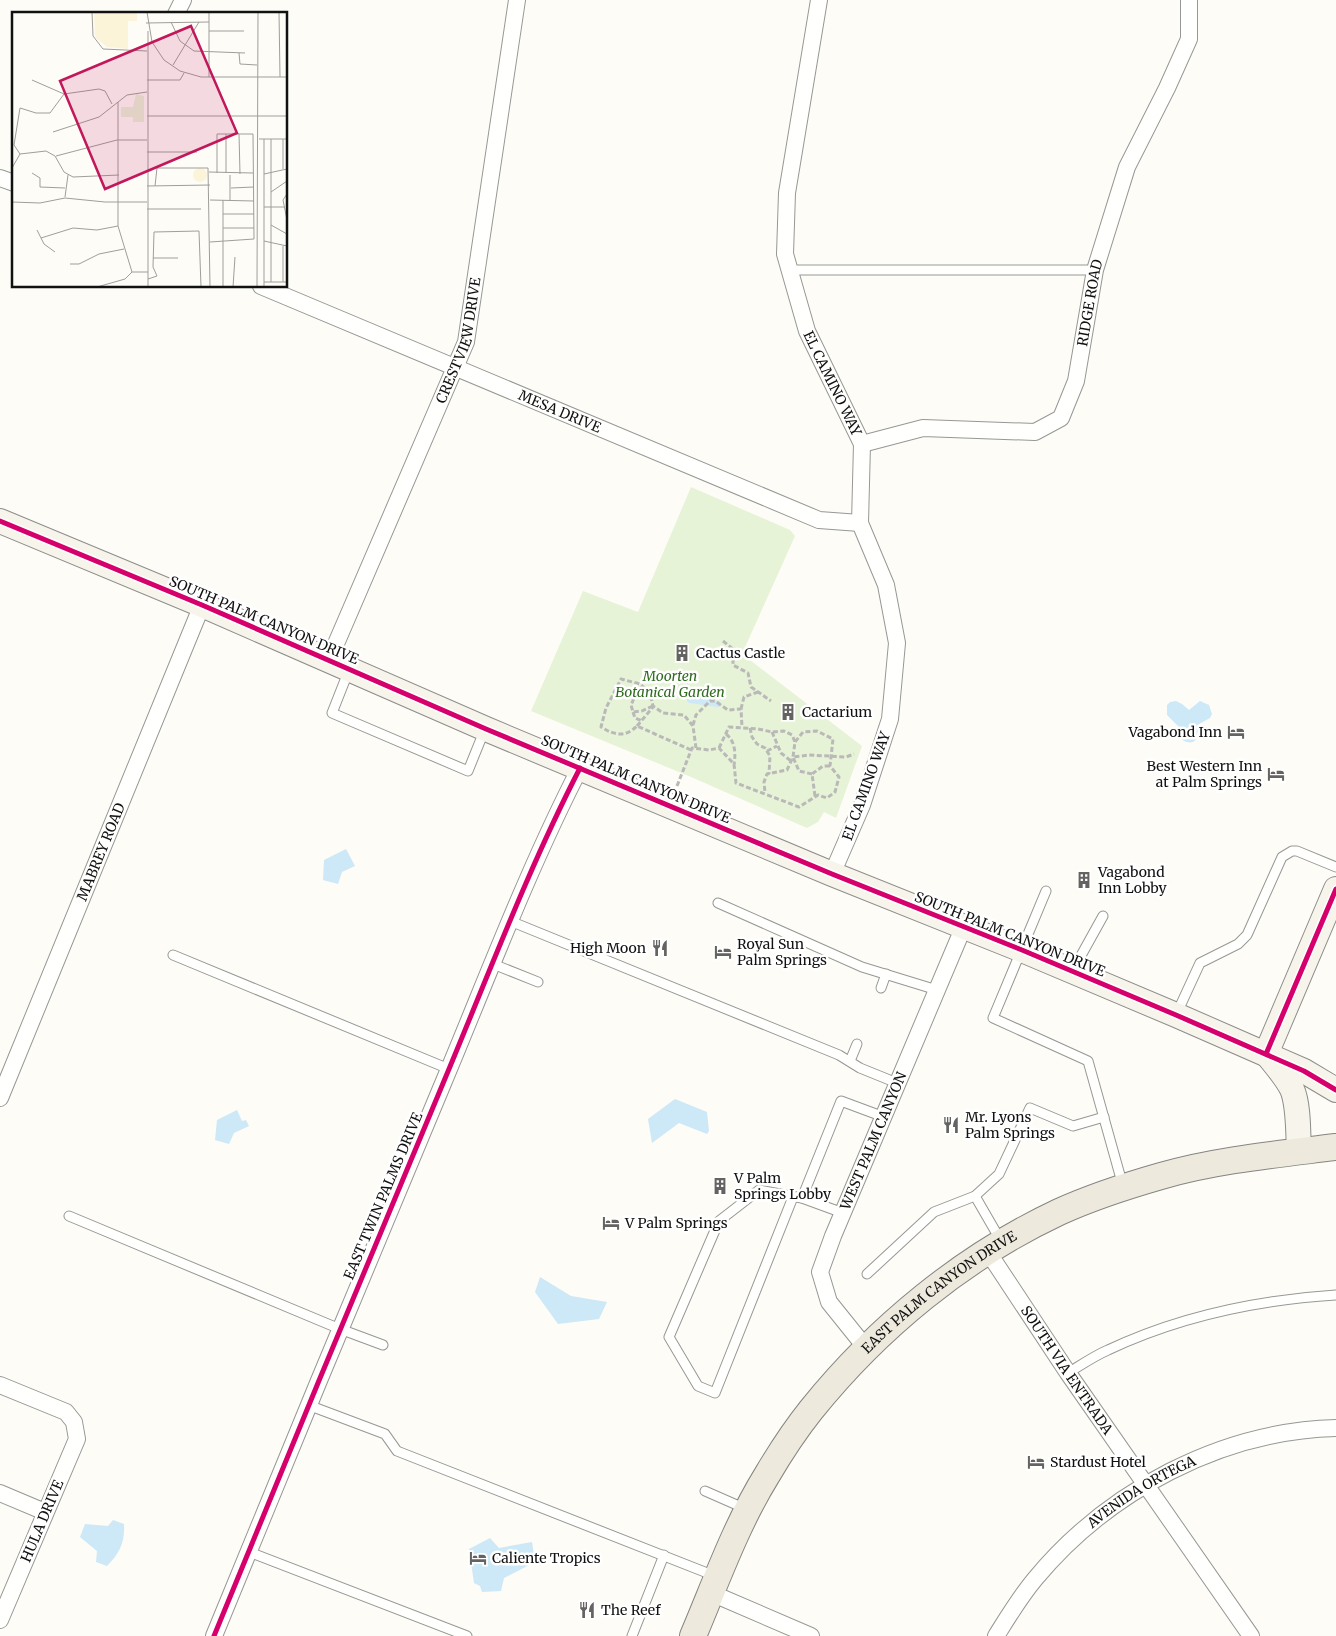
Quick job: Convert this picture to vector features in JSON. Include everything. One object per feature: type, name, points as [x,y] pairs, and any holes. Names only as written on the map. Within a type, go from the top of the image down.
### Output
[{"type":"main road","name":"EAST PALM CANYON DRIVE","points":[[693,1636],[748,1510],[766,1476],[810,1411],[866,1348],[907,1310],[930,1292],[995,1247],[1058,1212],[1124,1188],[1163,1175],[1206,1166],[1336,1148]]},
{"type":"street","points":[[177,12],[182,0]]},
{"type":"street","name":"CRESTVIEW DRIVE","points":[[339,665],[466,342],[517,0]]},
{"type":"street","name":"EL CAMINO WAY","points":[[819,0],[787,193],[785,254],[807,331],[862,444],[860,523],[886,585],[897,643],[890,719],[862,805],[832,874]]},
{"type":"street","name":"RIDGE ROAD","points":[[862,444],[922,428],[1035,432],[1061,418],[1076,381],[1095,270],[1127,168],[1189,39],[1189,0]]},
{"type":"street","points":[[0,178],[12,182]]},
{"type":"street","name":"MESA DRIVE","points":[[266,288],[819,520],[860,523]]},
{"type":"street","name":"SOUTH PALM CANYON DRIVE","points":[[0,521],[202,605],[486,729],[1176,1015],[1304,1071],[1336,1090]]},
{"type":"street","name":"MABREY ROAD","points":[[0,1098],[202,605]]},
{"type":"street","name":"EAST TWIN PALMS DRIVE","points":[[214,1636],[510,920],[580,768]]},
{"type":"street","points":[[1299,1152],[1295,1102],[1292,1090],[1278,1068],[1266,1054],[1335,891]]},
{"type":"street","name":"WEST PALM CANYON","points":[[866,1348],[829,1302],[820,1272],[897,1083],[964,926]]},
{"type":"street","name":"SOUTH VIA ENTRADA","points":[[995,1247],[1068,1373],[1251,1636]]},
{"type":"street","name":"HULA DRIVE","points":[[0,1385],[66,1412],[74,1422],[77,1439],[0,1620]]},
{"type":"street","name":"AVENIDA ORTEGA","points":[[996,1636],[1034,1580],[1062,1550],[1092,1521],[1146,1484],[1195,1460],[1231,1446],[1272,1435],[1320,1428],[1336,1428]]},
{"type":"street","points":[[0,1494],[45,1512]]},
{"type":"street","points":[[714,1585],[811,1636]]},
{"type":"lane","points":[[789,270],[1095,270]]},
{"type":"lane","points":[[339,665],[332,713],[468,771],[486,729]]},
{"type":"lane","points":[[1176,1015],[1200,963],[1238,944],[1247,935],[1282,857],[1292,851],[1298,851],[1336,866]]},
{"type":"lane","points":[[1046,891],[992,1018],[1088,1061],[1124,1188]]},
{"type":"lane","points":[[718,903],[862,967],[937,990]]},
{"type":"lane","points":[[1072,971],[1103,916]]},
{"type":"lane","points":[[510,920],[839,1055],[860,1068],[897,1083]]},
{"type":"lane","points":[[173,955],[449,1068]]},
{"type":"lane","points":[[493,964],[538,982]]},
{"type":"lane","points":[[881,988],[886,974]]},
{"type":"lane","points":[[850,1061],[857,1044]]},
{"type":"lane","points":[[843,1213],[798,1197],[759,1190],[719,1221],[669,1337],[698,1386],[715,1393],[798,1197],[841,1101],[884,1117]]},
{"type":"lane","points":[[867,1274],[934,1212],[975,1196],[999,1174],[1030,1108],[1073,1126],[1104,1117]]},
{"type":"lane","points":[[975,1196],[995,1247]]},
{"type":"lane","points":[[69,1216],[384,1345]]},
{"type":"lane","points":[[1068,1373],[1106,1351],[1186,1319],[1227,1309],[1336,1295]]},
{"type":"lane","points":[[308,1405],[385,1434],[397,1451],[664,1555],[714,1585]]},
{"type":"lane","points":[[705,1491],[748,1510]]},
{"type":"lane","points":[[249,1552],[468,1636]]},
{"type":"lane","points":[[632,1636],[664,1555]]},
{"type":"path","points":[[723,641],[733,649],[733,666],[748,673],[751,686],[771,702]]},
{"type":"path","points":[[653,706],[632,732],[614,735],[601,727],[606,708],[621,679],[640,684],[650,693],[653,706],[663,713],[684,715],[693,726]]},
{"type":"path","points":[[642,721],[635,718],[631,705],[635,696],[644,688]]},
{"type":"path","points":[[742,727],[741,709],[744,697],[758,692]]},
{"type":"path","points":[[696,748],[693,726],[696,714],[704,706],[710,701],[715,701],[728,710],[741,709]]},
{"type":"path","points":[[633,712],[642,711],[653,706]]},
{"type":"path","points":[[637,726],[691,750]]},
{"type":"path","points":[[719,748],[729,727],[742,727],[772,732],[784,731],[792,735],[795,742],[791,762],[787,770],[766,774],[764,782],[765,793]]},
{"type":"path","points":[[750,728],[752,737],[765,748],[770,756],[769,774]]},
{"type":"path","points":[[726,734],[730,737],[736,755],[734,764],[736,783],[799,807],[818,795],[827,798],[835,792],[839,777],[830,766],[833,739],[818,731],[803,732],[795,742]]},
{"type":"path","points":[[772,732],[781,753],[791,762]]},
{"type":"path","points":[[767,751],[777,746]]},
{"type":"path","points":[[670,805],[692,748],[709,750],[719,748]]},
{"type":"path","points":[[719,748],[734,764]]},
{"type":"path","points":[[793,757],[809,755],[846,757],[854,754]]},
{"type":"path","points":[[793,757],[799,771],[812,774]]},
{"type":"path","points":[[812,774],[822,766],[830,766]]},
{"type":"path","points":[[812,774],[815,796]]},
{"type":"green space","name":"Moorten Botanical Garden","points":[[691,487],[790,530],[795,536],[742,654],[862,746],[836,818],[824,812],[818,822],[807,828],[691,777],[531,711],[583,591],[638,612]]},
{"type":"water","points":[[1176,701],[1189,710],[1200,701],[1209,705],[1212,714],[1210,718],[1199,724],[1194,741],[1187,742],[1182,740],[1179,727],[1167,715],[1167,705],[1170,702]]},
{"type":"water","points":[[346,849],[355,866],[342,872],[338,884],[323,880],[324,860]]},
{"type":"water","points":[[675,1099],[707,1112],[709,1131],[707,1134],[679,1123],[652,1143],[648,1119]]},
{"type":"water","points":[[237,1110],[242,1121],[246,1120],[249,1126],[234,1133],[229,1144],[215,1140],[217,1120]]},
{"type":"water","points":[[540,1277],[571,1296],[607,1302],[599,1319],[558,1324],[535,1292]]},
{"type":"water","points":[[113,1520],[124,1524],[124,1536],[118,1552],[107,1566],[96,1562],[97,1551],[80,1537],[85,1524],[108,1526]]},
{"type":"water","points":[[490,1538],[499,1548],[532,1542],[535,1562],[504,1578],[501,1591],[482,1592],[480,1586],[474,1583],[469,1549]]},
{"type":"waterway","points":[[690,700],[718,704]]},
{"type":"cycle path","points":[[0,521],[202,605],[486,729],[1176,1015],[1304,1071],[1336,1090]]},
{"type":"cycle path","points":[[214,1636],[509,923],[543,845],[580,768]]},
{"type":"cycle path","points":[[1266,1054],[1336,889]]},
{"type":"place","name":"Cactus Castle","points":[[682,653]]},
{"type":"place","name":"Cactarium","points":[[788,712]]},
{"type":"place","name":"Vagabond Inn","points":[[1236,732]]},
{"type":"place","name":"Best Western Inn at Palm Springs","points":[[1276,774]]},
{"type":"place","name":"Vagabond Inn Lobby","points":[[1084,880]]},
{"type":"place","name":"High Moon","points":[[660,948]]},
{"type":"place","name":"Royal Sun Palm Springs","points":[[723,952]]},
{"type":"place","name":"Mr. Lyons Palm Springs","points":[[951,1125]]},
{"type":"place","name":"V Palm Springs Lobby","points":[[720,1186]]},
{"type":"place","name":"V Palm Springs","points":[[611,1223]]},
{"type":"place","name":"Stardust Hotel","points":[[1036,1462]]},
{"type":"place","name":"Caliente Tropics","points":[[478,1558]]},
{"type":"place","name":"The Reef","points":[[587,1610]]}]
